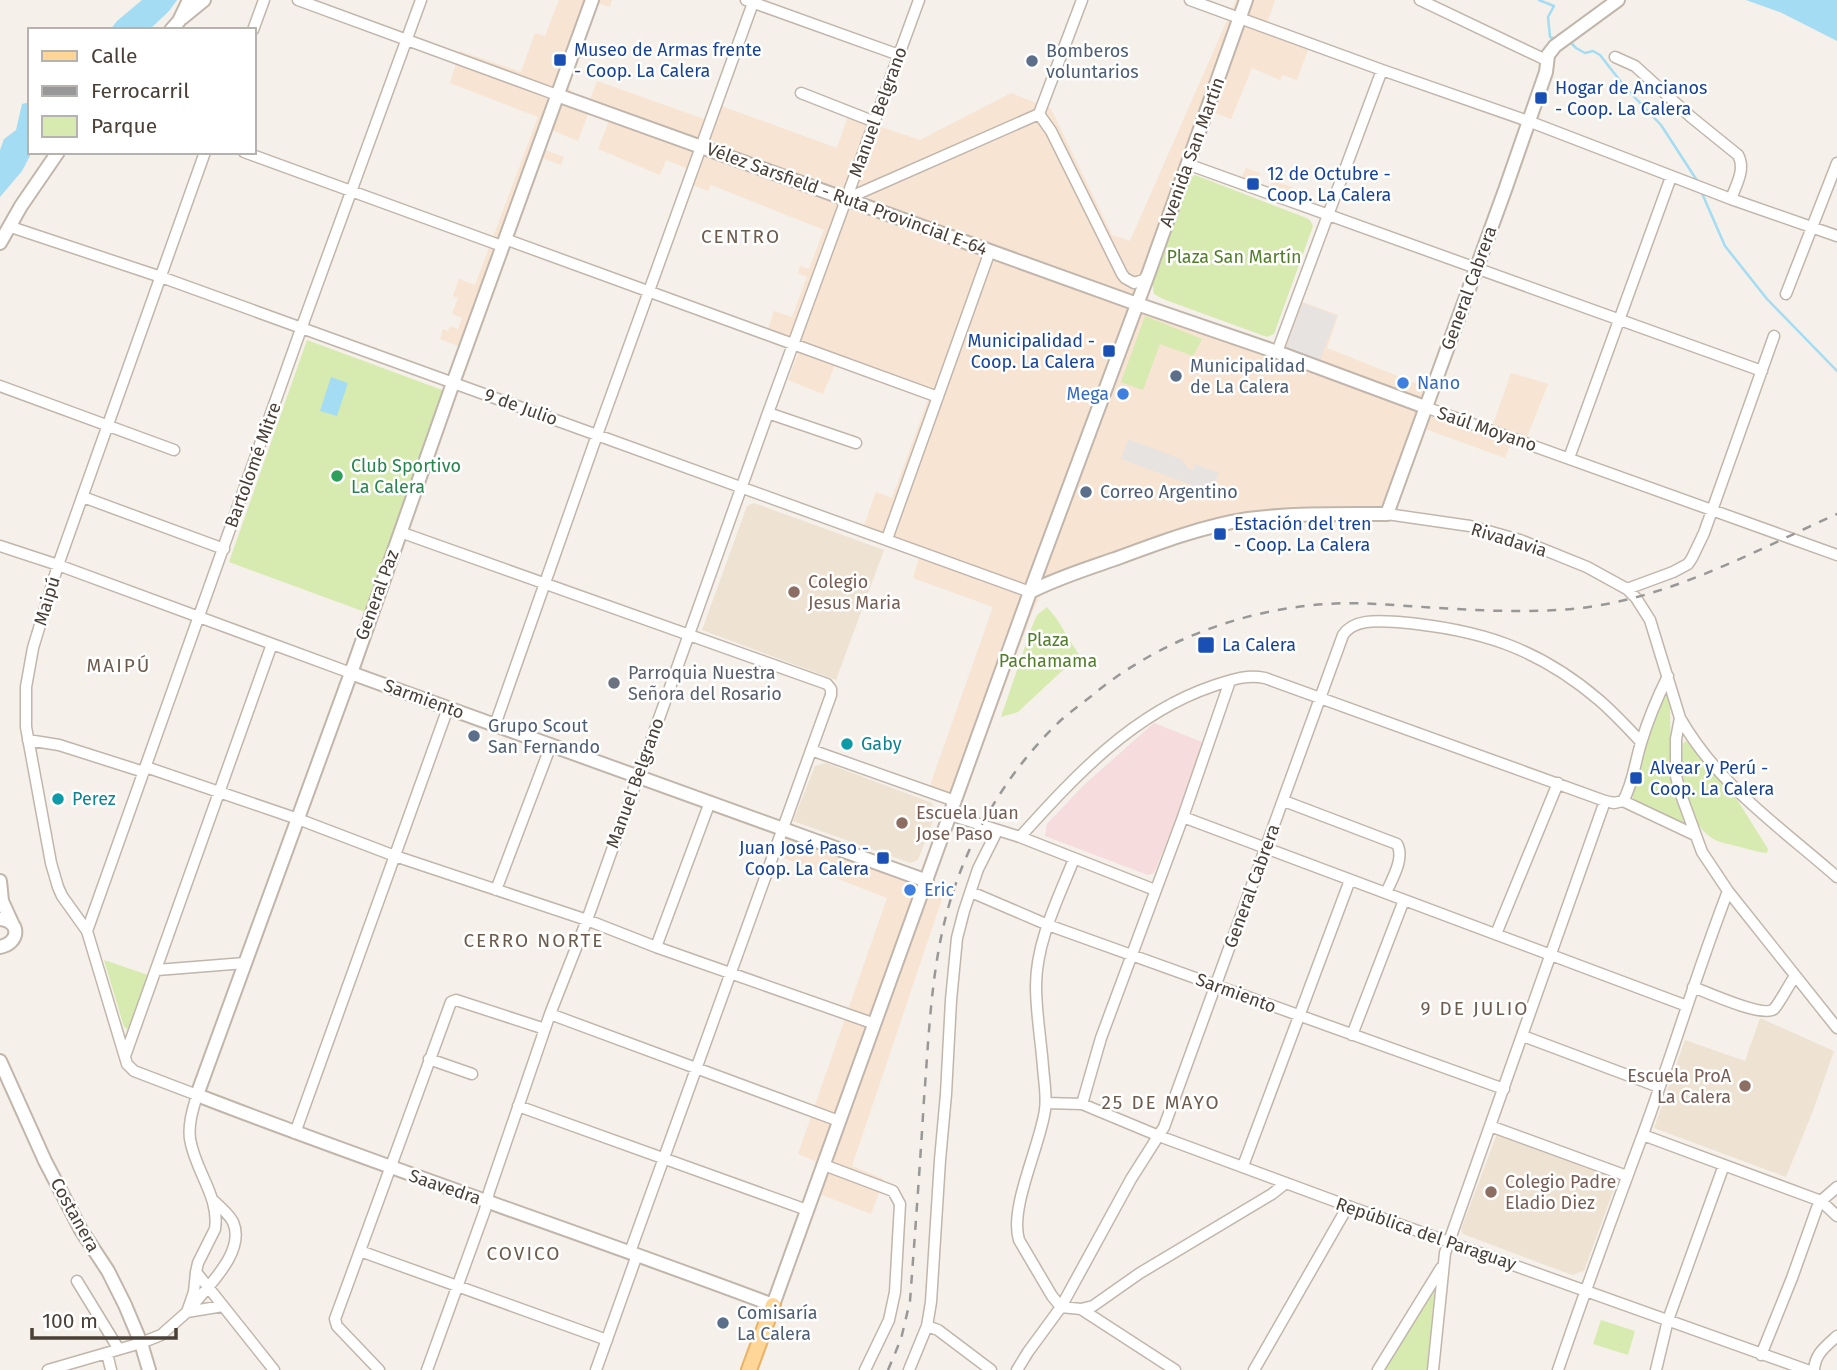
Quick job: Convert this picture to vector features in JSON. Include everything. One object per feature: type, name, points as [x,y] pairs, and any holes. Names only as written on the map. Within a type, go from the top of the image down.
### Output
[{"type":"main road","points":[[749,1370],[773,1305]]},
{"type":"street","points":[[175,25],[189,0]]},
{"type":"street","points":[[175,25],[204,0]]},
{"type":"street","points":[[254,28],[264,0]]},
{"type":"street","points":[[298,0],[557,94]]},
{"type":"street","name":"Bartolomé Mitre","points":[[87,931],[421,0]]},
{"type":"street","name":"General Paz","points":[[197,1095],[592,0]]},
{"type":"street","name":"Manuel Belgrano","points":[[427,1370],[550,1014],[587,920],[919,0]]},
{"type":"street","points":[[846,199],[1039,114],[1082,0]]},
{"type":"street","points":[[1190,0],[1528,121],[1671,177],[1837,236]]},
{"type":"street","name":"Avenida San Martín","points":[[773,1305],[1246,0]]},
{"type":"street","points":[[1420,0],[1546,61]]},
{"type":"street","name":"General Cabrera","points":[[1387,514],[1505,190],[1546,72],[1548,55],[1555,46],[1618,0]]},
{"type":"street","points":[[495,725],[702,146],[751,1],[899,55]]},
{"type":"street","points":[[1615,57],[1635,66],[1685,112],[1738,155],[1741,163],[1740,177],[1731,199]]},
{"type":"street","points":[[1277,352],[1382,70]]},
{"type":"street","points":[[801,93],[875,122]]},
{"type":"street","name":"Vélez Sarsfield - Ruta Provincial E-64","points":[[557,94],[1137,304]]},
{"type":"street","points":[[1039,114],[1051,131],[1122,274],[1134,283],[1148,275]]},
{"type":"street","points":[[0,243],[57,154]]},
{"type":"street","name":"Maipú","points":[[125,1057],[87,931],[58,887],[47,845],[28,740],[25,708],[28,671],[58,565],[204,154]]},
{"type":"street","points":[[248,154],[352,192],[649,291],[938,397]]},
{"type":"street","points":[[1786,294],[1837,163]]},
{"type":"street","points":[[1187,164],[1762,371]]},
{"type":"street","points":[[1569,458],[1671,177]]},
{"type":"street","name":"9 de Julio","points":[[11,226],[743,486],[1030,592]]},
{"type":"street","points":[[887,539],[990,251]]},
{"type":"street","points":[[1109,293],[1119,290],[1123,281],[1122,274]]},
{"type":"street","name":"Saúl Moyano","points":[[1137,304],[1837,555]]},
{"type":"street","points":[[1627,589],[1688,564],[1697,549],[1774,336]]},
{"type":"street","points":[[0,386],[174,450]]},
{"type":"street","points":[[768,413],[856,443]]},
{"type":"street","points":[[83,497],[224,549]]},
{"type":"street","name":"Rivadavia","points":[[1030,592],[1061,578],[1173,538],[1248,520],[1284,516],[1387,514],[1470,526],[1520,540],[1587,567],[1627,589],[1636,598],[1650,620],[1680,718],[1687,731],[1726,781],[1762,815],[1837,877]]},
{"type":"street","points":[[400,532],[827,684],[831,689],[784,828],[663,1158],[596,1370]]},
{"type":"street","name":"Sarmiento","points":[[0,546],[927,881]]},
{"type":"street","points":[[1044,558],[1046,570],[1061,578]]},
{"type":"street","name":"General Cabrera","points":[[1017,1370],[1061,1307],[1130,1179],[1164,1127],[1343,635],[1348,628],[1353,624],[1382,621],[1458,629],[1496,640],[1533,655],[1570,677],[1601,701],[1642,742]]},
{"type":"street","points":[[125,1057],[272,645]]},
{"type":"street","points":[[1020,837],[1095,758],[1128,732],[1190,694],[1247,676],[1256,676],[1321,698],[1605,801],[1623,801],[1695,835]]},
{"type":"street","points":[[1623,801],[1652,711],[1668,676]]},
{"type":"street","points":[[1082,1104],[1101,1038],[1230,681]]},
{"type":"street","points":[[295,1133],[448,708]]},
{"type":"street","points":[[1680,718],[1676,739],[1676,776],[1702,852],[1728,891],[1837,1028]]},
{"type":"street","points":[[28,740],[58,745],[220,792],[875,1024]]},
{"type":"street","points":[[496,890],[551,745]]},
{"type":"street","points":[[811,750],[956,802]]},
{"type":"street","points":[[1496,934],[1558,783]]},
{"type":"street","points":[[1284,801],[1396,844],[1400,856],[1386,893]]},
{"type":"street","points":[[1433,1370],[1443,1264],[1449,1241],[1605,801]]},
{"type":"street","points":[[656,947],[710,802]]},
{"type":"street","points":[[950,816],[1020,837],[1155,890]]},
{"type":"street","points":[[1183,817],[1686,1006]]},
{"type":"street","points":[[909,1370],[927,1326],[933,1285],[957,938],[978,869],[997,831]]},
{"type":"street","points":[[1074,859],[1039,956],[1036,985],[1046,1103],[1043,1126],[1016,1220],[1020,1240],[1052,1296],[1061,1307],[1082,1309],[1093,1306],[1140,1273],[1286,1183]]},
{"type":"street","points":[[1242,1166],[1350,880]]},
{"type":"street","points":[[0,881],[1,905],[13,925],[15,934],[12,942],[4,946],[0,958]]},
{"type":"street","points":[[1558,1370],[1728,891]]},
{"type":"street","name":"Sarmiento","points":[[971,892],[1048,925],[1504,1089]]},
{"type":"street","points":[[1352,1035],[1404,900]]},
{"type":"street","points":[[0,919],[13,925]]},
{"type":"street","points":[[157,970],[245,963]]},
{"type":"street","points":[[1693,987],[1768,1012],[1774,1009],[1795,976]]},
{"type":"street","points":[[379,1370],[335,1322],[429,1059],[453,1000],[545,1029]]},
{"type":"street","points":[[550,1014],[839,1121]]},
{"type":"street","points":[[1523,1036],[1659,1087]]},
{"type":"street","name":"Saavedra","points":[[125,1057],[127,1064],[134,1071],[295,1133],[773,1305]]},
{"type":"street","points":[[429,1059],[472,1074]]},
{"type":"street","name":"Costanera","points":[[0,1061],[45,1161],[81,1230],[116,1287],[141,1343],[149,1370]]},
{"type":"street","points":[[187,1312],[194,1292],[198,1263],[215,1229],[216,1212],[190,1139],[197,1095]]},
{"type":"street","name":"República del Paraguay","points":[[1046,1103],[1082,1104],[1159,1136],[1348,1206],[1807,1370]]},
{"type":"street","points":[[518,1106],[807,1210]]},
{"type":"street","points":[[1490,1126],[1627,1176]]},
{"type":"street","points":[[1643,1135],[1821,1201],[1837,1216]]},
{"type":"street","points":[[824,1165],[893,1191],[900,1204],[895,1292],[889,1320],[865,1370]]},
{"type":"street","points":[[1656,1370],[1668,1320],[1724,1166]]},
{"type":"street","points":[[1761,1354],[1821,1201],[1837,1187]]},
{"type":"street","points":[[48,1370],[141,1343],[160,1335],[187,1312],[220,1275],[235,1238],[235,1225],[214,1201]]},
{"type":"street","points":[[1254,1370],[1348,1206]]},
{"type":"street","points":[[360,1251],[607,1340]]},
{"type":"street","points":[[1378,1370],[1443,1264]]},
{"type":"street","points":[[196,1272],[274,1370]]},
{"type":"street","points":[[77,1281],[118,1349]]},
{"type":"street","points":[[187,1312],[223,1306]]},
{"type":"street","points":[[1082,1309],[1175,1370]]},
{"type":"street","points":[[927,1326],[938,1330],[992,1370]]},
{"type":"street","points":[[1814,1370],[1818,1354],[1837,1336]]},
{"type":"street","points":[[107,1353],[111,1370]]},
{"type":"shaded area","points":[[559,0],[612,0],[610,7],[598,3],[569,84],[572,92],[590,100],[597,81],[704,119],[710,102],[837,148],[848,116],[920,140],[1011,93],[1051,109],[1112,235],[1130,241],[1236,0],[1275,0],[1267,23],[1312,39],[1297,80],[1282,75],[1280,80],[1252,68],[1231,119],[1210,111],[1192,160],[1241,179],[1246,168],[1260,173],[1256,184],[1269,189],[1272,180],[1294,188],[1287,205],[1188,168],[1144,299],[1282,348],[1300,301],[1338,315],[1327,348],[1435,391],[1431,402],[1493,425],[1511,373],[1548,384],[1523,447],[1511,443],[1505,458],[1423,428],[1393,519],[1295,520],[1224,527],[1189,535],[1049,587],[1041,594],[932,885],[945,890],[852,1166],[884,1179],[871,1214],[817,1193],[815,1161],[798,1154],[887,898],[779,856],[790,826],[920,873],[946,803],[927,794],[993,607],[913,578],[919,558],[860,537],[876,492],[892,498],[928,400],[835,365],[823,394],[788,380],[799,351],[765,338],[774,311],[792,317],[807,277],[798,273],[800,266],[809,269],[824,230],[711,185],[708,191],[692,185],[682,180],[686,168],[666,160],[660,175],[598,149],[609,121],[588,114],[578,141],[549,129],[542,149],[564,157],[561,165],[540,157],[471,351],[440,339],[443,329],[448,331],[450,326],[458,329],[462,318],[452,314],[458,298],[453,296],[459,279],[475,285],[538,117],[450,83],[460,51],[521,72],[535,33],[545,36]]},
{"type":"shaded area","points":[[1303,303],[1337,316],[1320,360],[1286,347]]},
{"type":"shaded area","points":[[1128,439],[1181,459],[1193,470],[1195,464],[1219,473],[1211,492],[1121,459]]},
{"type":"shaded area","points":[[754,503],[884,550],[836,680],[702,630],[747,506]]},
{"type":"shaded area","points":[[1154,723],[1202,742],[1180,809],[1154,873],[1148,875],[1045,836],[1047,824],[1084,785]]},
{"type":"shaded area","points":[[826,763],[932,803],[935,815],[918,860],[910,863],[793,821],[815,766]]},
{"type":"shaded area","name":"Escuela ProA La Calera","points":[[1760,1018],[1834,1051],[1786,1177],[1654,1128],[1685,1040],[1745,1061]]},
{"type":"shaded area","points":[[1497,1134],[1618,1178],[1584,1271],[1572,1275],[1463,1234],[1463,1224]]},
{"type":"green space","name":"Plaza San Martín","points":[[1195,175],[1304,217],[1310,220],[1313,226],[1274,334],[1267,337],[1154,294],[1152,282],[1189,179]]},
{"type":"green space","points":[[1145,316],[1202,339],[1193,356],[1160,344],[1143,390],[1121,382]]},
{"type":"green space","name":"Club Sportivo La Calera","points":[[307,340],[445,391],[365,612],[229,562]]},
{"type":"green space","name":"Plaza Pachamama","points":[[1047,607],[1079,655],[1018,712],[1001,717],[1031,629],[1037,615]]},
{"type":"green space","points":[[1667,694],[1670,702],[1671,778],[1685,822],[1634,799],[1631,795],[1646,741]]},
{"type":"green space","points":[[1686,741],[1738,801],[1768,849],[1767,853],[1720,842],[1701,828],[1694,818],[1685,793],[1682,755],[1683,743]]},
{"type":"green space","points":[[104,960],[148,975],[132,1026],[128,1030],[124,1027]]},
{"type":"green space","points":[[1435,1285],[1427,1370],[1385,1370]]},
{"type":"green space","points":[[1601,1320],[1635,1331],[1628,1355],[1593,1344]]},
{"type":"water","points":[[142,0],[177,0],[151,28],[112,28]]},
{"type":"water","points":[[1746,0],[1837,0],[1837,41],[1782,13]]},
{"type":"water","points":[[28,102],[28,154],[31,154],[22,171],[0,197],[0,150],[4,139],[16,130],[22,104]]},
{"type":"water","points":[[331,377],[348,383],[337,416],[320,411]]},
{"type":"waterway","points":[[1539,0],[1554,6],[1548,17],[1550,37],[1557,40]]},
{"type":"waterway","points":[[1570,42],[1585,53],[1593,51],[1600,55],[1625,87],[1661,125],[1698,182]]},
{"type":"waterway","points":[[1701,191],[1725,246],[1767,299],[1837,371]]},
{"type":"railway","points":[[888,1370],[901,1339],[910,1301],[927,1050],[938,952],[949,905],[967,854],[992,806],[1024,761],[1060,721],[1100,689],[1151,655],[1207,630],[1266,612],[1337,603],[1520,611],[1595,606],[1631,599],[1702,575],[1837,514]]},
{"type":"place","name":"Museo de Armas frente - Coop. La Calera","points":[[560,60]]},
{"type":"place","name":"Bomberos voluntarios","points":[[1032,61]]},
{"type":"place","name":"Hogar de Ancianos - Coop. La Calera","points":[[1541,98]]},
{"type":"place","name":"12 de Octubre - Coop. La Calera","points":[[1253,184]]},
{"type":"place","name":"Municipalidad - Coop. La Calera","points":[[1109,351]]},
{"type":"place","name":"Municipalidad de La Calera","points":[[1176,376]]},
{"type":"place","name":"Nano","points":[[1403,383]]},
{"type":"place","name":"Mega","points":[[1123,394]]},
{"type":"place","name":"Club Sportivo La Calera","points":[[337,476]]},
{"type":"place","name":"Correo Argentino","points":[[1086,492]]},
{"type":"place","name":"Estación del tren - Coop. La Calera","points":[[1220,534]]},
{"type":"place","name":"Colegio Jesus Maria","points":[[794,592]]},
{"type":"place","name":"La Calera","points":[[1206,645]]},
{"type":"place","name":"Parroquia Nuestra Señora del Rosario","points":[[614,683]]},
{"type":"place","name":"Grupo Scout San Fernando","points":[[474,736]]},
{"type":"place","name":"Gaby","points":[[847,744]]},
{"type":"place","name":"Alvear y Perú - Coop. La Calera","points":[[1636,778]]},
{"type":"place","name":"Perez","points":[[58,799]]},
{"type":"place","name":"Escuela Juan Jose Paso","points":[[902,823]]},
{"type":"place","name":"Juan José Paso - Coop. La Calera","points":[[883,858]]},
{"type":"place","name":"Eric","points":[[910,890]]},
{"type":"place","name":"Escuela ProA La Calera","points":[[1745,1086]]},
{"type":"place","name":"Colegio Padre Eladio Diez","points":[[1491,1192]]},
{"type":"place","name":"Comisaría La Calera","points":[[723,1323]]},
{"type":"district","name":"CENTRO","points":[[741,236]]},
{"type":"district","name":"MAIPÚ","points":[[119,665]]},
{"type":"district","name":"CERRO NORTE","points":[[534,940]]},
{"type":"district","name":"9 DE JULIO","points":[[1475,1008]]},
{"type":"district","name":"25 DE MAYO","points":[[1161,1102]]},
{"type":"district","name":"COVICO","points":[[524,1253]]}]
